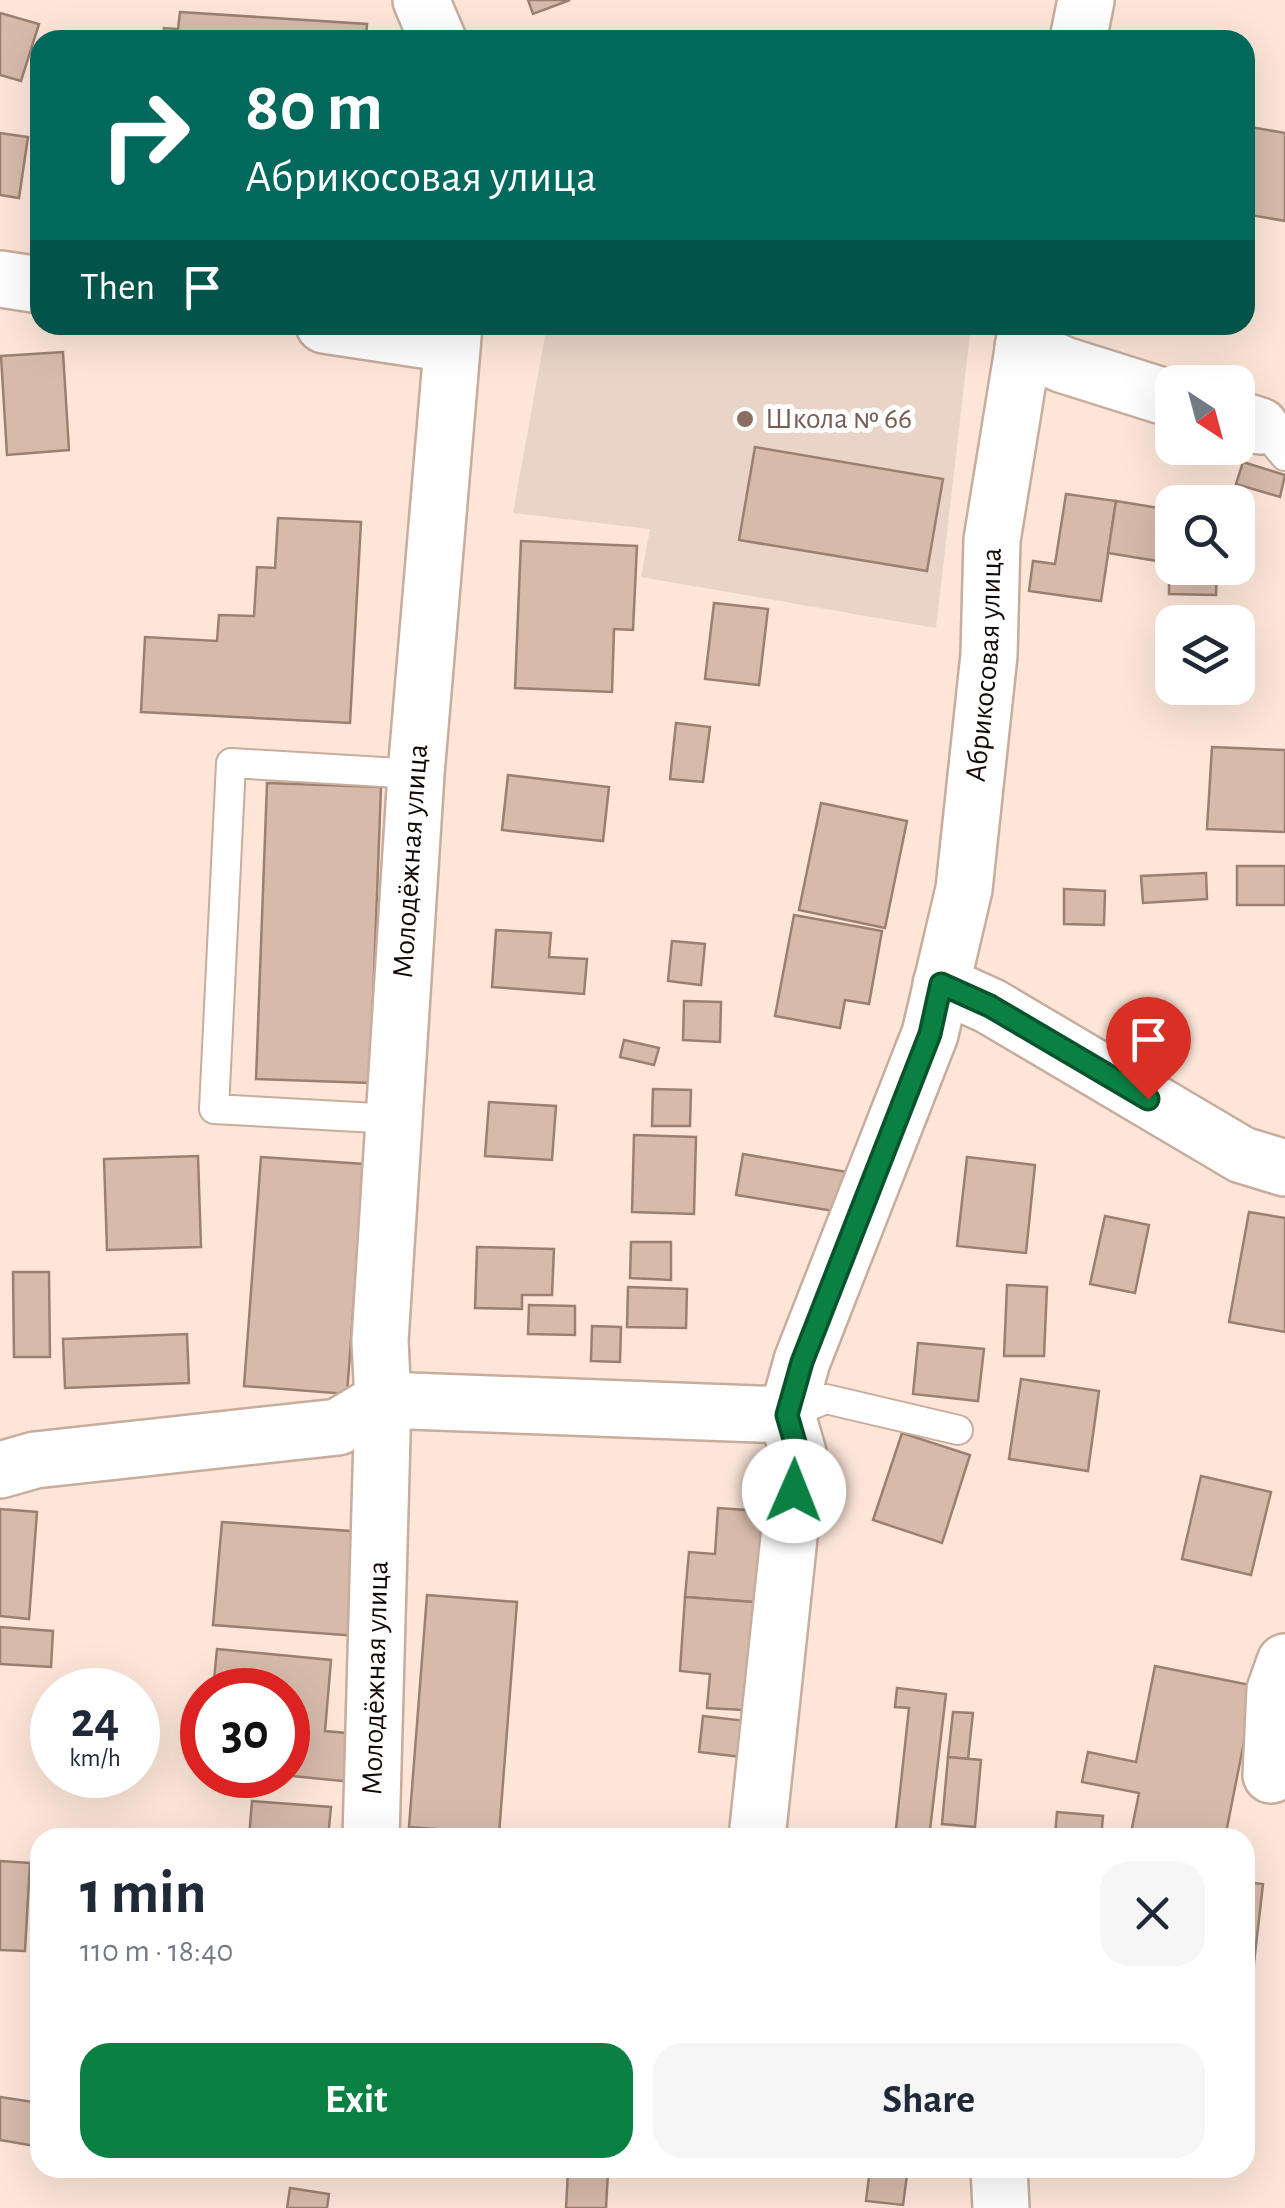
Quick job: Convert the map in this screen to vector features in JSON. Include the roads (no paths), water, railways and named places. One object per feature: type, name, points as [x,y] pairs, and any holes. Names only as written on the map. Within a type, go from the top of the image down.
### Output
[{"type":"street","points":[[421,0],[434,30]]},
{"type":"street","points":[[1080,30],[1086,0]]},
{"type":"street","points":[[0,279],[30,284]]},
{"type":"street","name":"Молодёжная улица","points":[[371,1828],[383,1400],[380,1342],[416,774],[452,335]]},
{"type":"street","name":"Абрикосовая улица","points":[[758,1828],[798,1453],[787,1415],[802,1362],[930,1034],[964,889],[988,655],[992,540],[1024,336],[1064,365],[1155,393]]},
{"type":"street","points":[[941,984],[990,1006],[1242,1155],[1285,1168]]},
{"type":"street","points":[[0,1470],[35,1460],[338,1427],[383,1400],[787,1415]]},
{"type":"street","points":[[1271,1775],[1275,1690],[1285,1662]]},
{"type":"street","points":[[1000,2178],[1002,2208]]},
{"type":"lane","points":[[394,1119],[214,1110],[231,762],[416,774]]},
{"type":"lane","points":[[787,1415],[826,1400],[958,1430]]},
{"type":"place","name":"Школа № 66","points":[[745,419]]}]
